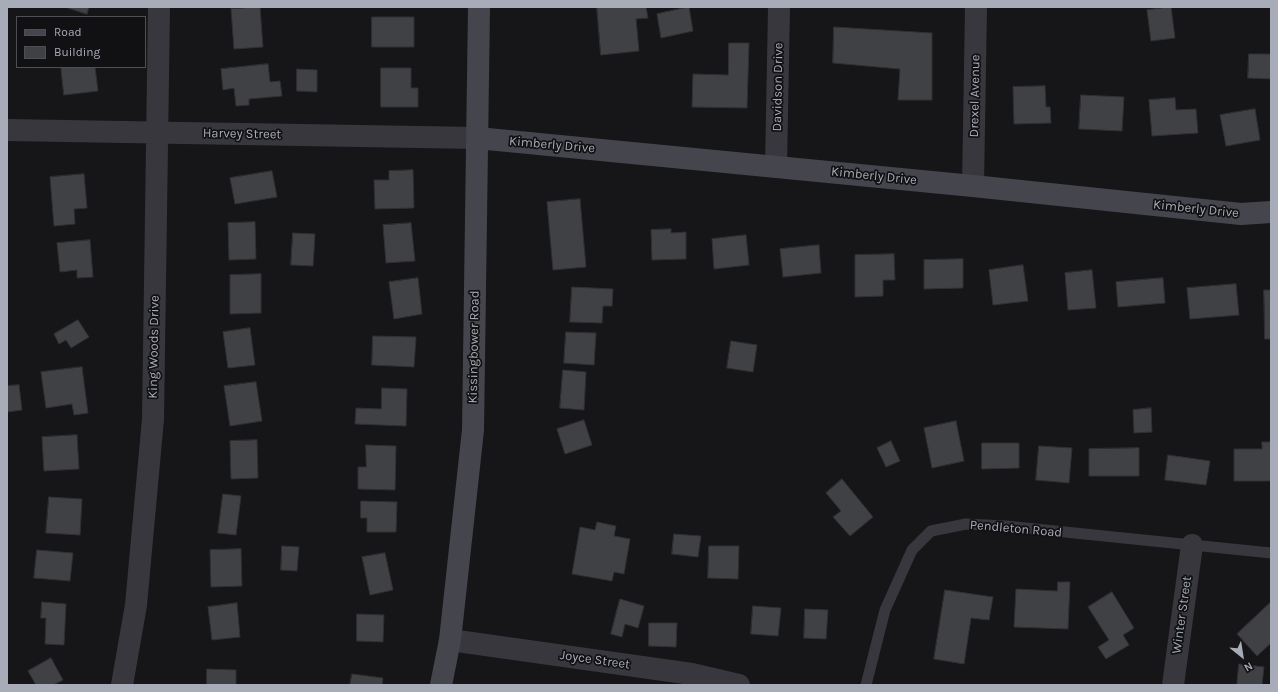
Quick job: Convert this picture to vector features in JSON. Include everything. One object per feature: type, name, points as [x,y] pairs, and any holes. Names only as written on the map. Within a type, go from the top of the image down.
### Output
[{"type":"street","name":"King Woods Drive","points":[[122,685],[136,605],[154,419],[159,7]]},
{"type":"street","name":"Kissingbower Road","points":[[441,685],[450,640],[473,430],[480,7]]},
{"type":"street","name":"Davidson Drive","points":[[776,167],[779,7]]},
{"type":"street","name":"Drexel Avenue","points":[[973,186],[976,7]]},
{"type":"street","name":"Harvey Street","points":[[7,130],[477,138]]},
{"type":"street","name":"Kimberly Drive","points":[[477,138],[973,186],[1241,214],[1271,212]]},
{"type":"street","name":"Winter Street","points":[[1173,685],[1192,546]]},
{"type":"street","name":"Joyce Street","points":[[450,640],[692,674],[739,685]]},
{"type":"lane","name":"Pendleton Road","points":[[866,685],[885,610],[912,550],[931,531],[966,524],[1006,526],[1271,553]]},
{"type":"building","points":[[65,7],[89,7],[87,14]]},
{"type":"building","points":[[260,7],[263,47],[234,49],[231,9]]},
{"type":"building","points":[[597,7],[646,7],[648,18],[636,19],[639,51],[601,55]]},
{"type":"building","points":[[689,7],[693,31],[661,38],[657,14]]},
{"type":"building","points":[[1171,7],[1175,38],[1151,41],[1147,10]]},
{"type":"building","points":[[372,17],[414,17],[414,47],[372,47]]},
{"type":"building","points":[[834,27],[932,33],[932,100],[898,100],[900,69],[833,63]]},
{"type":"building","points":[[729,43],[749,43],[747,108],[692,107],[693,74],[728,75]]},
{"type":"building","points":[[1249,54],[1271,54],[1271,79],[1248,78]]},
{"type":"building","points":[[268,64],[270,82],[280,81],[282,96],[249,99],[249,105],[236,106],[234,88],[223,90],[221,69]]},
{"type":"building","points":[[61,68],[95,68],[98,91],[64,95]]},
{"type":"building","points":[[381,68],[411,68],[411,88],[418,88],[418,107],[381,107]]},
{"type":"building","points":[[297,69],[317,70],[317,92],[297,91]]},
{"type":"building","points":[[1045,86],[1046,107],[1050,107],[1051,123],[1014,124],[1013,87]]},
{"type":"building","points":[[1081,95],[1124,97],[1122,131],[1079,129]]},
{"type":"building","points":[[1175,98],[1176,110],[1196,109],[1198,133],[1152,136],[1149,100]]},
{"type":"building","points":[[1255,109],[1260,140],[1226,146],[1220,115]]},
{"type":"building","points":[[413,170],[414,208],[375,209],[374,180],[389,180],[389,171]]},
{"type":"building","points":[[272,171],[277,197],[235,204],[230,178]]},
{"type":"building","points":[[84,174],[87,208],[74,209],[75,224],[54,226],[50,177]]},
{"type":"building","points":[[580,199],[586,267],[553,270],[547,202]]},
{"type":"building","points":[[255,222],[256,259],[229,260],[228,223]]},
{"type":"building","points":[[411,223],[415,261],[386,263],[383,225]]},
{"type":"building","points":[[671,229],[671,233],[686,232],[686,259],[652,260],[651,230]]},
{"type":"building","points":[[293,233],[315,234],[313,266],[291,265]]},
{"type":"building","points":[[746,235],[749,265],[714,269],[712,239]]},
{"type":"building","points":[[90,240],[93,277],[77,278],[77,270],[60,272],[57,243]]},
{"type":"building","points":[[819,245],[821,273],[783,277],[780,249]]},
{"type":"building","points":[[894,254],[895,280],[883,280],[883,296],[855,297],[855,255]]},
{"type":"building","points":[[963,259],[963,288],[924,289],[924,260]]},
{"type":"building","points":[[1023,265],[1028,301],[993,305],[989,270]]},
{"type":"building","points":[[1092,270],[1096,308],[1068,310],[1065,273]]},
{"type":"building","points":[[261,274],[261,313],[230,314],[230,275]]},
{"type":"building","points":[[418,278],[422,314],[394,319],[389,282]]},
{"type":"building","points":[[1163,278],[1165,303],[1118,307],[1116,282]]},
{"type":"building","points":[[1236,284],[1239,315],[1190,319],[1187,288]]},
{"type":"building","points":[[572,287],[613,289],[612,306],[603,306],[602,323],[570,322]]},
{"type":"building","points":[[1264,290],[1271,290],[1271,339],[1265,339]]},
{"type":"building","points":[[78,320],[89,337],[71,348],[66,340],[59,344],[54,334]]},
{"type":"building","points":[[250,328],[255,365],[228,368],[223,332]]},
{"type":"building","points":[[566,332],[596,333],[594,365],[564,363]]},
{"type":"building","points":[[373,336],[416,337],[414,367],[372,365]]},
{"type":"building","points":[[731,341],[757,345],[753,372],[727,368]]},
{"type":"building","points":[[82,367],[88,413],[74,415],[72,404],[46,408],[41,372]]},
{"type":"building","points":[[563,370],[586,372],[584,410],[560,408]]},
{"type":"building","points":[[256,382],[262,421],[230,426],[224,386]]},
{"type":"building","points":[[19,385],[22,410],[7,412],[7,386]]},
{"type":"building","points":[[382,388],[407,389],[406,426],[355,424],[356,408],[381,409]]},
{"type":"building","points":[[1151,408],[1152,432],[1134,433],[1133,410]]},
{"type":"building","points":[[584,420],[592,445],[565,454],[557,429]]},
{"type":"building","points":[[956,421],[964,461],[932,468],[924,428]]},
{"type":"building","points":[[77,435],[79,469],[44,471],[42,437]]},
{"type":"building","points":[[257,440],[258,478],[231,479],[230,441]]},
{"type":"building","points":[[891,441],[900,461],[886,467],[877,448]]},
{"type":"building","points":[[1262,442],[1271,442],[1271,481],[1234,481],[1234,449],[1262,449]]},
{"type":"building","points":[[982,443],[1019,443],[1019,468],[982,469]]},
{"type":"building","points":[[366,445],[396,446],[395,490],[358,489],[358,467],[366,467]]},
{"type":"building","points":[[1039,446],[1072,448],[1069,483],[1036,480]]},
{"type":"building","points":[[1139,448],[1139,476],[1089,476],[1089,449]]},
{"type":"building","points":[[1168,455],[1210,461],[1206,485],[1165,480]]},
{"type":"building","points":[[842,479],[873,517],[850,536],[833,517],[841,511],[826,493]]},
{"type":"building","points":[[223,494],[241,496],[236,535],[218,533]]},
{"type":"building","points":[[49,497],[82,499],[80,535],[46,533]]},
{"type":"building","points":[[361,501],[397,502],[396,532],[367,532],[367,518],[361,518]]},
{"type":"building","points":[[597,522],[616,526],[614,536],[630,539],[624,574],[614,572],[612,581],[572,574],[580,527],[595,530]]},
{"type":"building","points":[[674,534],[701,536],[698,557],[672,554]]},
{"type":"building","points":[[282,546],[299,547],[297,571],[281,570]]},
{"type":"building","points":[[709,546],[739,546],[738,579],[708,578]]},
{"type":"building","points":[[241,549],[242,586],[211,587],[210,550]]},
{"type":"building","points":[[37,550],[73,553],[70,581],[34,578]]},
{"type":"building","points":[[385,553],[393,590],[370,595],[362,557]]},
{"type":"building","points":[[1058,582],[1070,582],[1068,629],[1014,627],[1016,589],[1057,591]]},
{"type":"building","points":[[945,590],[993,597],[989,620],[971,618],[964,664],[934,659]]},
{"type":"building","points":[[1112,592],[1134,628],[1123,635],[1129,645],[1106,659],[1098,647],[1109,640],[1088,607]]},
{"type":"building","points":[[620,599],[644,606],[638,628],[625,624],[622,637],[611,634]]},
{"type":"building","points":[[42,602],[66,604],[64,645],[45,644],[46,618],[41,618]]},
{"type":"building","points":[[1271,602],[1271,643],[1257,656],[1237,634]]},
{"type":"building","points":[[237,603],[240,637],[212,640],[208,607]]},
{"type":"building","points":[[753,606],[781,608],[778,636],[751,634]]},
{"type":"building","points":[[805,609],[828,610],[826,639],[804,638]]},
{"type":"building","points":[[357,614],[384,615],[383,642],[357,641]]},
{"type":"building","points":[[649,623],[677,623],[676,647],[649,646]]},
{"type":"building","points":[[51,658],[63,680],[53,685],[36,685],[28,671]]},
{"type":"building","points":[[1239,664],[1264,667],[1262,685],[1237,685]]},
{"type":"building","points":[[207,669],[236,670],[236,685],[207,685]]},
{"type":"building","points":[[352,674],[383,678],[382,685],[350,685]]}]
